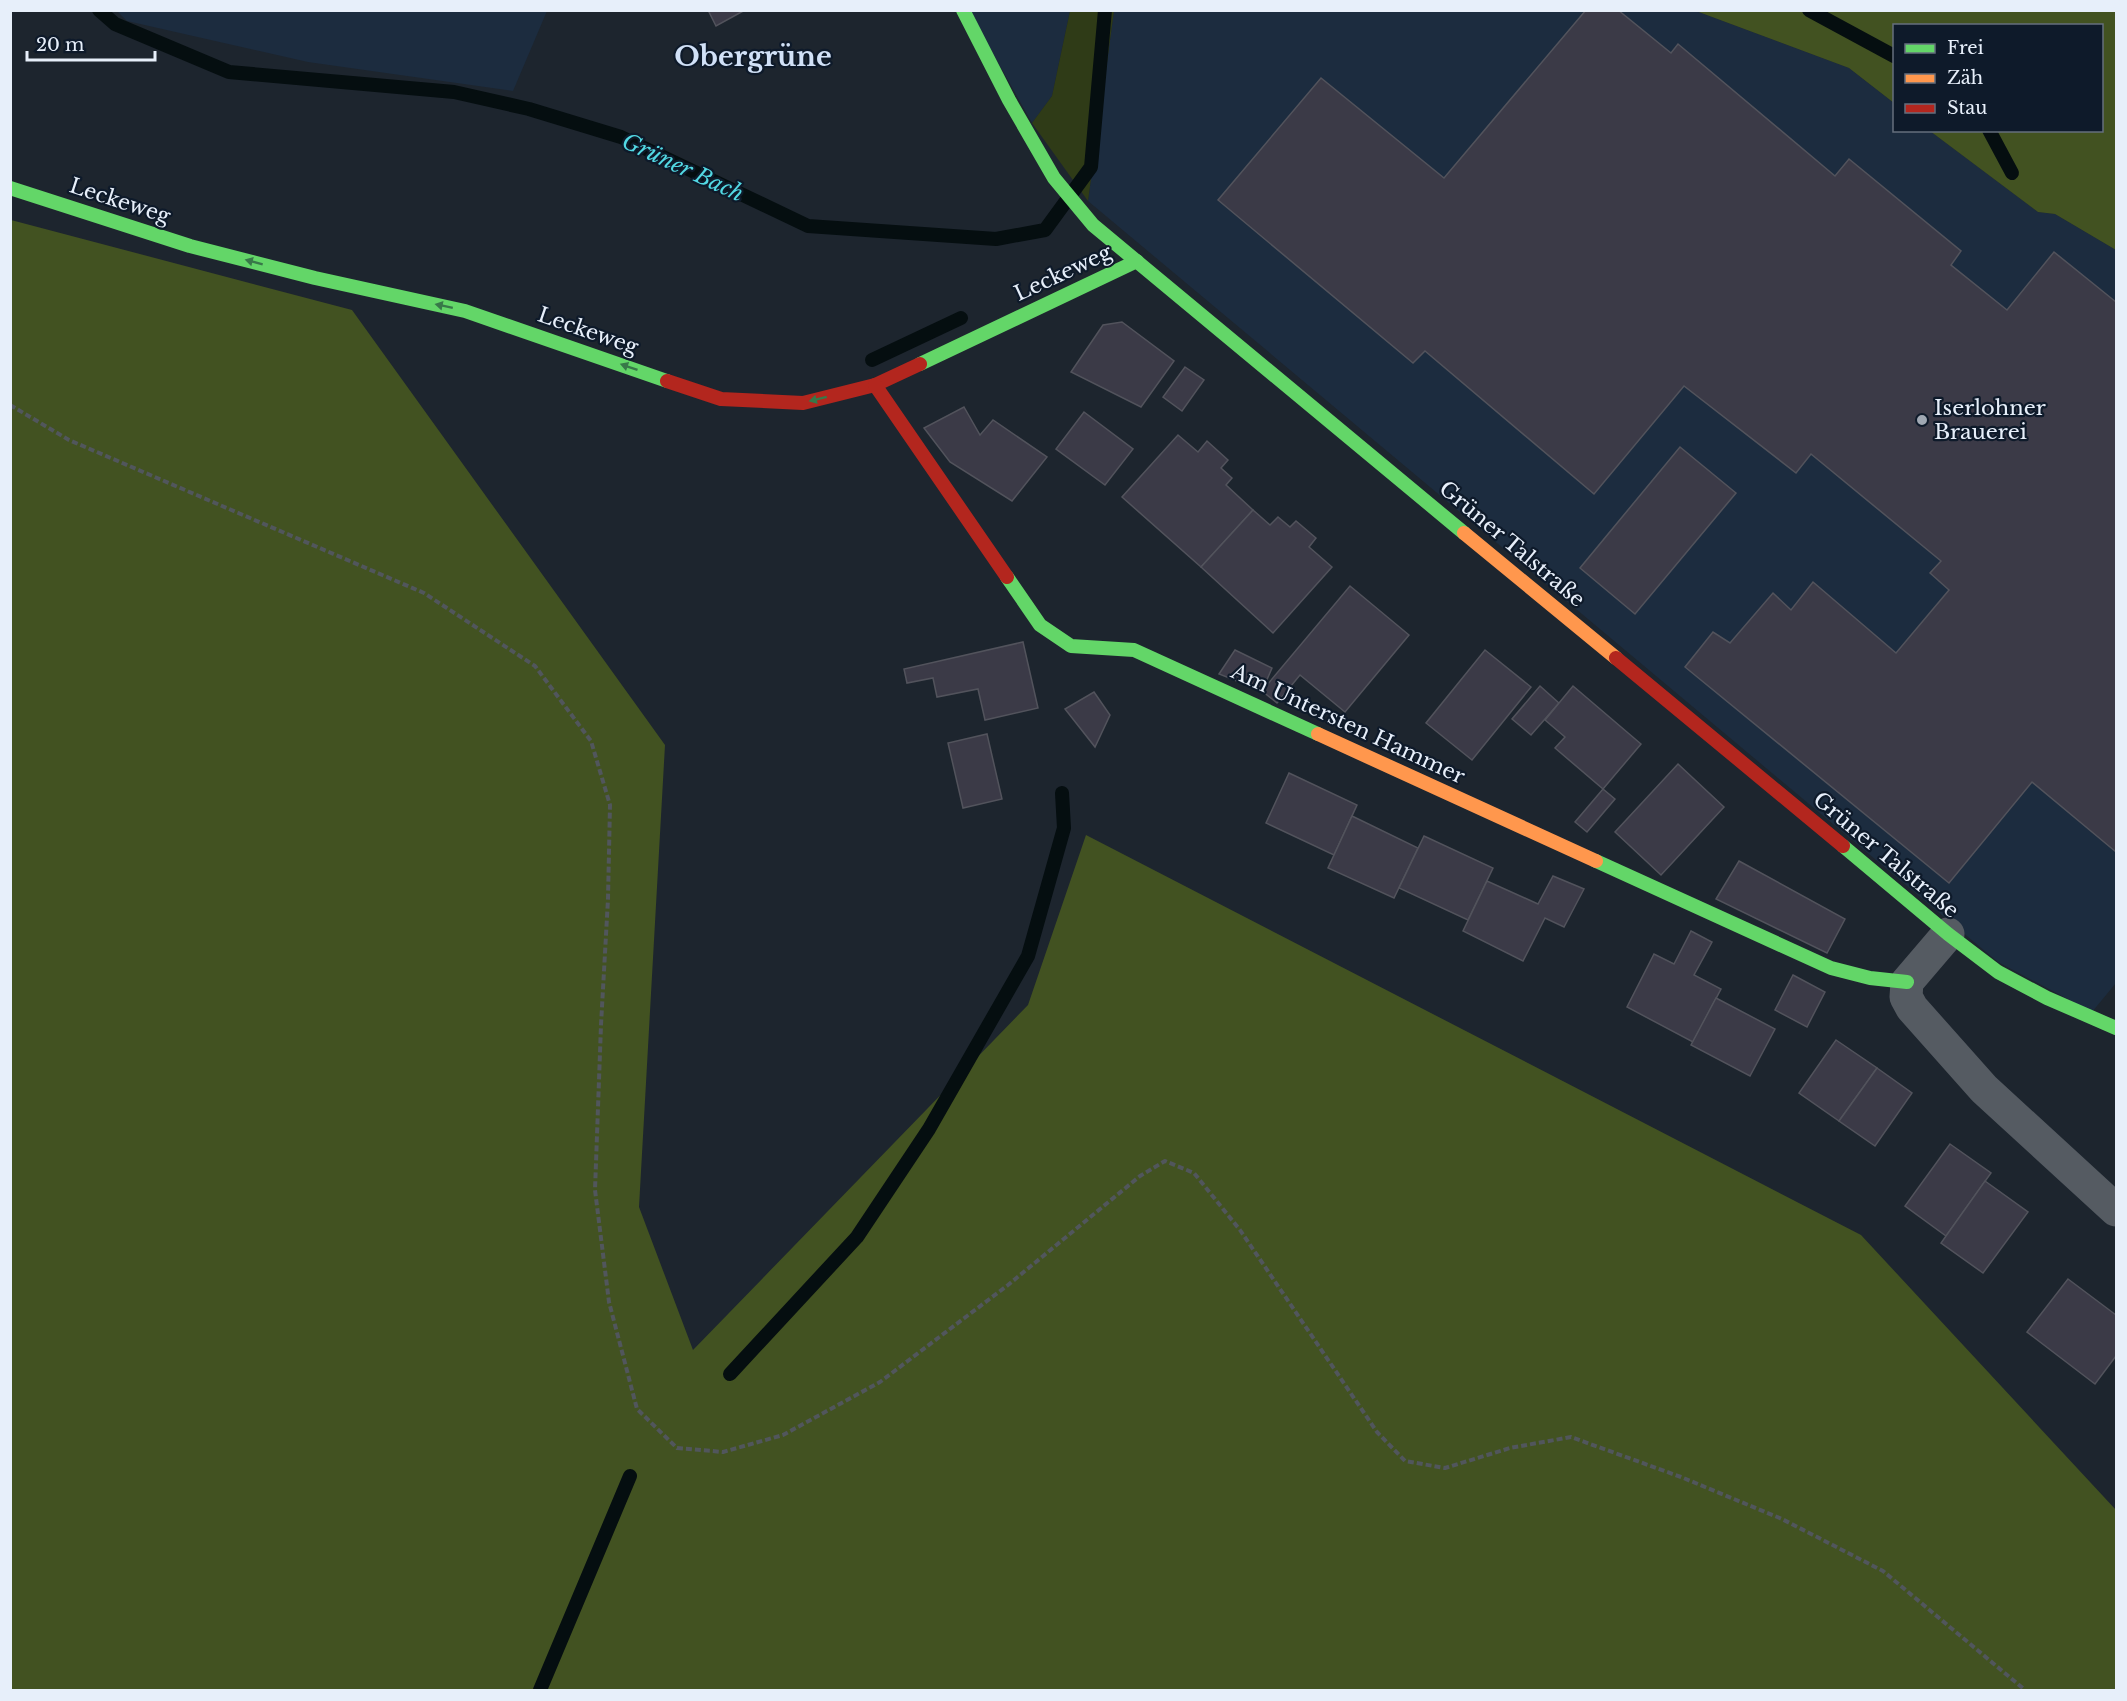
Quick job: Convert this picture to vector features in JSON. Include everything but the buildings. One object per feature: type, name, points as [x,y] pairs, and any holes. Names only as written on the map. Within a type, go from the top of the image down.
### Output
[{"type":"street","name":"Grüner Talstraße","points":[[963,10],[1009,100],[1054,178],[1093,225],[1947,934],[1998,972],[2047,998],[2116,1028]]},
{"type":"street","name":"Leckeweg","points":[[10,188],[190,246],[315,278],[465,311],[721,399],[803,403],[875,385],[1137,261]]},
{"type":"street","name":"Am Untersten Hammer","points":[[875,385],[1040,626],[1071,646],[1134,650],[1831,968],[1870,978],[1907,982]]},
{"type":"street","points":[[1947,934],[1907,982],[1905,997],[1912,1008],[1984,1089],[2116,1210]]},
{"type":"path","points":[[10,405],[69,440],[424,593],[535,666],[591,741],[610,805],[596,1191],[609,1302],[637,1408],[677,1448],[723,1452],[783,1435],[880,1382],[1008,1285],[1140,1176],[1165,1161],[1194,1173],[1240,1230],[1377,1432],[1405,1461],[1445,1468],[1510,1448],[1571,1437],[1681,1477],[1782,1519],[1883,1571],[2025,1690]]},
{"type":"shaded area","points":[[117,11],[547,11],[513,91],[308,62],[127,21]]},
{"type":"shaded area","points":[[969,11],[1070,11],[1052,96],[1032,123]]},
{"type":"shaded area","points":[[1114,11],[1696,11],[1849,68],[1893,102],[1893,132],[1931,132],[2038,212],[2055,214],[2116,250],[2116,983],[2092,1012],[1998,962],[1088,201]]},
{"type":"green space","points":[[1070,11],[1114,11],[1088,201],[1032,123],[1052,96]]},
{"type":"green space","points":[[1696,11],[2116,11],[2116,250],[2055,214],[2038,212],[1931,132],[2103,132],[2103,24],[1893,24],[1893,102],[1849,68]]},
{"type":"green space","points":[[11,220],[352,310],[665,745],[639,1207],[693,1350],[1028,1005],[1086,835],[1861,1235],[2116,1510],[2116,1690],[11,1690]]},
{"type":"waterway","name":"Grüner Bach","points":[[99,10],[115,24],[229,72],[454,92],[529,109],[621,137],[808,226],[996,239],[1045,230],[1091,167],[1105,10]]},
{"type":"waterway","name":"Grüner Bach","points":[[1809,10],[1893,55]]},
{"type":"waterway","name":"Grüner Bach","points":[[1990,132],[2012,173]]},
{"type":"waterway","points":[[872,360],[961,318]]},
{"type":"waterway","points":[[730,1374],[857,1237],[929,1129],[1028,956],[1064,828],[1062,793]]},
{"type":"waterway","points":[[540,1690],[630,1476]]},
{"type":"traffic: fast","points":[[963,10],[1009,100],[1054,178],[1093,225],[1464,533]]},
{"type":"traffic: fast","points":[[10,188],[190,246],[315,278],[465,311],[667,381]]},
{"type":"traffic: fast","points":[[920,364],[1137,261]]},
{"type":"traffic: fast","points":[[1007,577],[1040,625],[1071,646],[1134,650],[1318,734]]},
{"type":"traffic: fast","points":[[1843,846],[1948,934],[1998,972],[2047,998],[2116,1028]]},
{"type":"traffic: fast","points":[[1596,861],[1831,968],[1870,978],[1907,982]]},
{"type":"traffic: slow","points":[[1464,533],[1616,658]]},
{"type":"traffic: slow","points":[[1318,734],[1596,861]]},
{"type":"traffic: jam","points":[[667,381],[721,399],[803,403],[875,385],[920,364]]},
{"type":"traffic: jam","points":[[875,385],[1007,577]]},
{"type":"traffic: jam","points":[[1616,658],[1843,846]]},
{"type":"place","name":"Iserlohner Brauerei","points":[[1922,420]]},
{"type":"district","name":"Obergrüne","points":[[753,57]]}]
